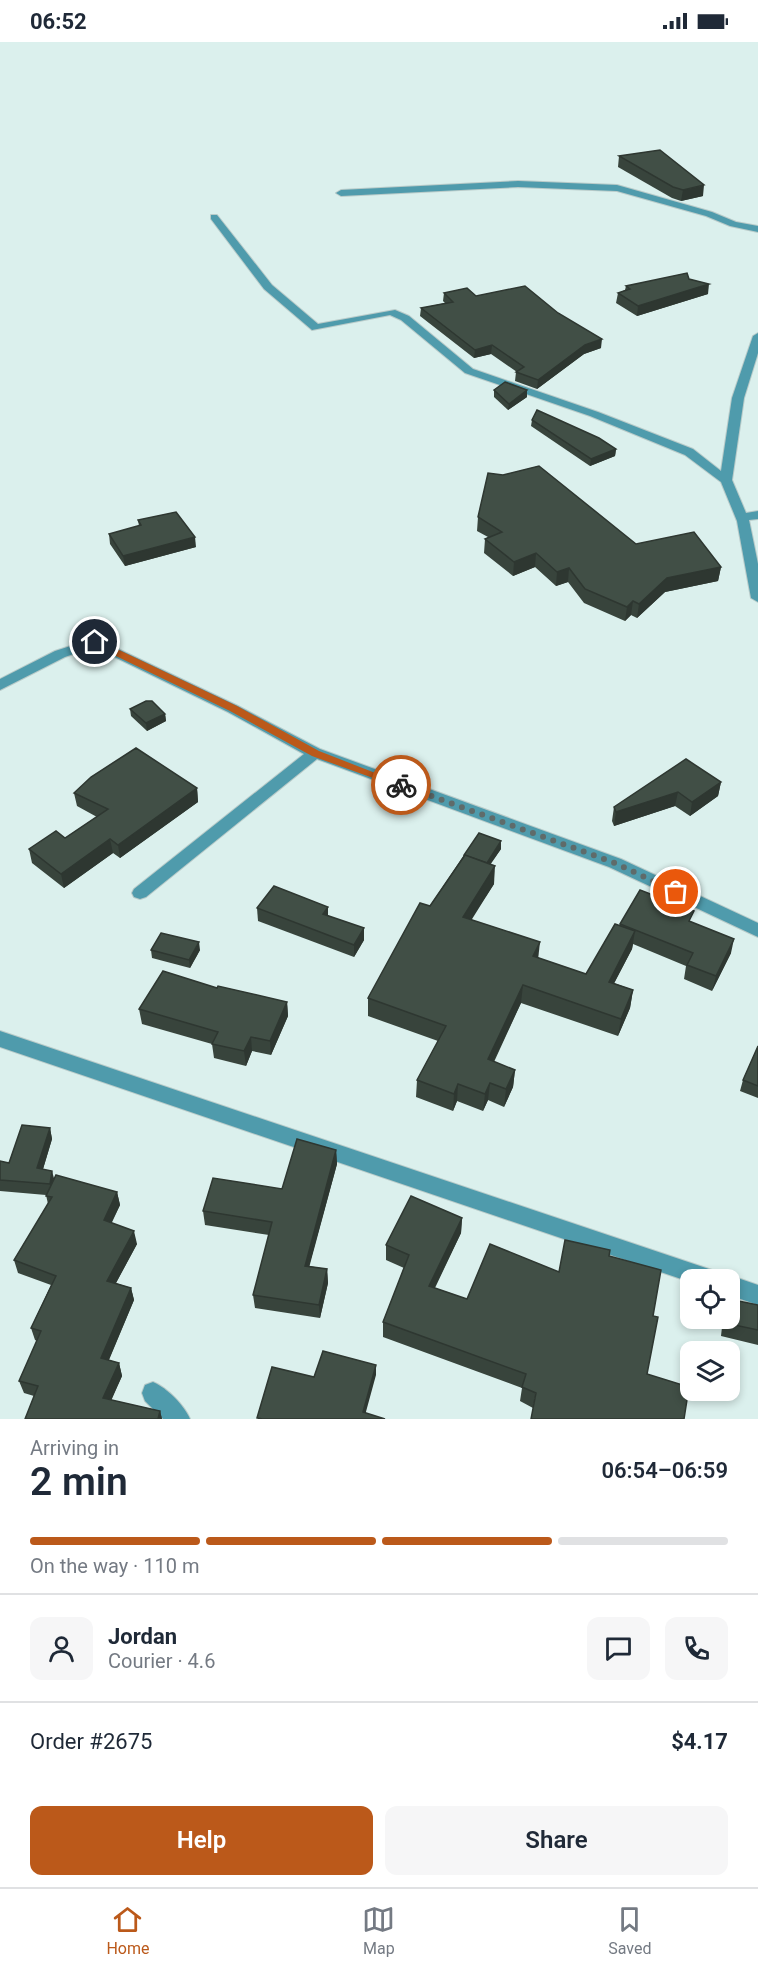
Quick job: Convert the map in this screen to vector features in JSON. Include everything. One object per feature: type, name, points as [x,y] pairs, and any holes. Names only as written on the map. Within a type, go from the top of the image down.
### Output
[{"type":"street","points":[[341,193],[518,184],[617,188],[709,214],[733,224],[758,229]]},
{"type":"street","points":[[214,217],[268,287],[316,328],[391,312],[405,318],[469,371],[584,411],[689,452],[726,480],[742,518],[758,598]]},
{"type":"street","points":[[726,480],[738,398],[758,336]]},
{"type":"street","points":[[744,381],[758,379]]},
{"type":"street","points":[[742,518],[758,515]]},
{"type":"street","points":[[0,686],[60,654],[95,642],[233,709],[315,753],[615,863],[758,930]]},
{"type":"street","points":[[141,893],[315,753]]},
{"type":"street","points":[[2,1045],[680,1269]]},
{"type":"street","points":[[740,1289],[758,1295]]},
{"type":"street","points":[[153,1393],[179,1419]]},
{"type":"building","points":[[660,150],[704,185],[683,190],[673,187],[619,156]]},
{"type":"building","points":[[687,273],[689,279],[709,284],[638,306],[618,293],[630,289],[626,286]]},
{"type":"building","points":[[525,286],[558,313],[602,339],[585,345],[538,380],[516,372],[524,367],[492,345],[475,350],[421,308],[453,302],[444,293],[467,288],[476,296]]},
{"type":"building","points":[[505,382],[527,390],[509,404],[494,390]]},
{"type":"building","points":[[537,410],[599,438],[616,449],[591,459],[532,420]]},
{"type":"building","points":[[539,466],[636,544],[694,532],[721,567],[667,578],[639,604],[633,601],[627,607],[585,589],[569,568],[557,572],[536,553],[514,562],[485,539],[502,532],[478,517],[488,473],[503,475]]},
{"type":"building","points":[[176,512],[195,537],[123,556],[109,534],[141,525],[138,520]]},
{"type":"building","points":[[146,701],[152,701],[165,714],[146,723],[130,709]]},
{"type":"building","points":[[136,748],[197,788],[118,845],[110,839],[61,874],[29,849],[56,831],[65,838],[108,809],[74,793],[91,777]]},
{"type":"building","points":[[686,759],[721,782],[692,802],[678,792],[616,812],[614,807]]},
{"type":"building","points":[[479,833],[501,841],[487,863],[464,855]]},
{"type":"building","points":[[465,855],[495,866],[463,917],[540,942],[533,956],[586,974],[615,924],[635,931],[609,982],[633,990],[621,1019],[523,985],[488,1059],[515,1070],[506,1089],[490,1083],[485,1094],[458,1084],[454,1094],[417,1080],[446,1026],[368,998],[420,903],[430,906]]},
{"type":"building","points":[[274,886],[328,907],[323,914],[364,928],[354,945],[257,908]]},
{"type":"building","points":[[640,890],[694,911],[689,921],[734,939],[716,976],[687,965],[693,953],[620,924]]},
{"type":"building","points":[[161,933],[199,942],[189,960],[151,950]]},
{"type":"building","points":[[163,971],[217,988],[218,986],[287,1002],[270,1041],[251,1037],[244,1051],[212,1044],[218,1032],[139,1009]]},
{"type":"building","points":[[758,1046],[758,1086],[743,1080]]},
{"type":"building","points":[[22,1125],[50,1128],[37,1168],[52,1171],[50,1184],[0,1180],[0,1161],[9,1163]]},
{"type":"building","points":[[297,1139],[336,1150],[305,1266],[327,1269],[319,1305],[253,1295],[272,1222],[203,1211],[213,1178],[282,1189]]},
{"type":"building","points":[[56,1175],[117,1192],[104,1220],[134,1231],[107,1281],[131,1288],[101,1358],[119,1363],[103,1398],[160,1411],[158,1419],[25,1419],[38,1386],[19,1381],[41,1331],[31,1328],[56,1276],[14,1260],[52,1197],[46,1196]]},
{"type":"building","points":[[411,1196],[462,1218],[429,1286],[467,1299],[490,1244],[559,1272],[565,1240],[610,1250],[609,1256],[661,1270],[653,1316],[658,1317],[647,1374],[680,1384],[680,1401],[687,1401],[684,1419],[531,1419],[536,1393],[522,1387],[526,1374],[383,1322],[409,1255],[386,1245]]},
{"type":"building","points":[[740,1301],[758,1305],[758,1330],[740,1326]]},
{"type":"building","points":[[323,1351],[376,1365],[363,1412],[385,1419],[257,1418],[272,1367],[314,1377]]},
{"type":"way so far","points":[[401,785],[615,863],[676,892]]},
{"type":"route","points":[[95,642],[233,709],[315,753],[401,785]]}]
